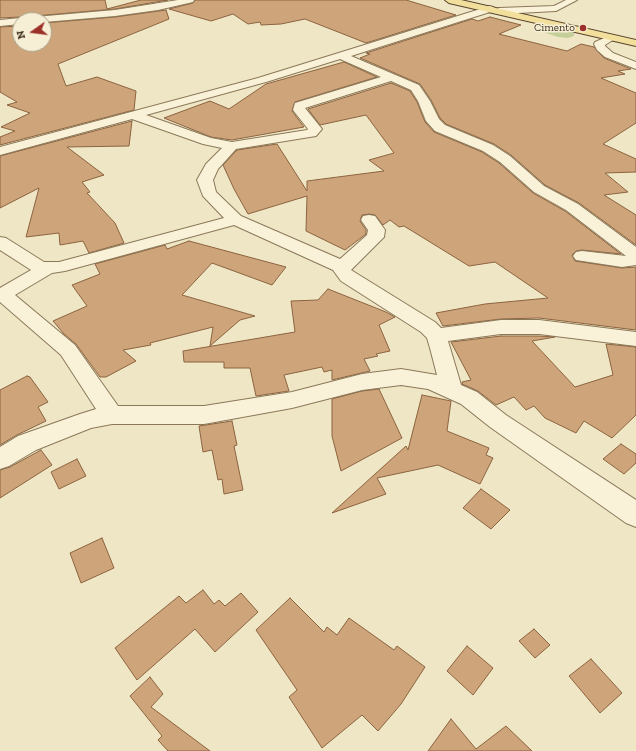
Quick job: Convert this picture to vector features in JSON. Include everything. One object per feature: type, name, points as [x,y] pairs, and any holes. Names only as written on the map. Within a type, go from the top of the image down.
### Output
[{"type":"main road","points":[[449,0],[636,43]]},
{"type":"street","points":[[52,19],[115,13],[158,7],[190,0]]},
{"type":"street","points":[[0,151],[136,116],[262,80],[340,55],[494,10],[528,11],[556,8],[573,0]]},
{"type":"street","points":[[556,8],[556,14],[560,20],[574,29]]},
{"type":"street","points":[[0,23],[12,22]]},
{"type":"street","points":[[611,38],[599,44],[601,48],[609,55],[636,66]]},
{"type":"street","points":[[340,55],[393,77],[415,88],[424,101],[433,121],[440,128],[488,148],[505,159],[539,189],[572,206],[636,255]]},
{"type":"street","points":[[136,116],[208,141],[232,146],[311,133],[315,129],[299,110],[299,106],[393,77]]},
{"type":"street","points":[[232,146],[211,167],[205,180],[209,193],[235,220],[342,267]]},
{"type":"street","points":[[0,242],[40,268],[59,267],[235,220]]},
{"type":"street","points":[[342,267],[375,237],[377,230],[369,220]]},
{"type":"street","points":[[582,256],[622,262],[636,260]]},
{"type":"street","points":[[49,267],[1,296],[68,350],[112,415]]},
{"type":"street","points":[[342,267],[342,271],[348,277],[428,327],[436,336],[441,348],[451,389]]},
{"type":"street","points":[[436,336],[470,330],[501,327],[539,327],[636,339]]},
{"type":"street","points":[[0,459],[28,443],[88,420],[112,415],[204,415],[292,400],[362,382],[401,377],[432,382],[451,389],[468,398],[498,421],[624,509],[636,515]]},
{"type":"green space","points":[[548,28],[569,31],[574,33],[574,36],[568,38],[558,37],[543,32],[542,30]]},
{"type":"building","points":[[0,0],[105,0],[107,9],[141,0],[168,0],[115,9],[52,15],[52,12],[12,12],[12,17],[0,18]]},
{"type":"building","points":[[195,0],[406,0],[456,15],[366,43],[305,19],[281,24],[261,25],[260,22],[248,24],[233,14],[211,21],[169,9],[193,3]]},
{"type":"building","points":[[166,10],[169,19],[58,64],[66,86],[97,77],[136,91],[134,110],[0,145],[0,137],[15,131],[1,127],[30,113],[7,105],[17,102],[0,92],[0,27],[12,26],[12,52],[52,52],[52,22],[115,17]]},
{"type":"building","points":[[490,17],[521,25],[499,34],[567,51],[581,44],[594,47],[604,58],[631,69],[618,71],[625,74],[601,78],[636,93],[636,123],[603,144],[636,159],[636,172],[605,173],[628,192],[604,195],[636,215],[636,245],[579,203],[545,185],[511,155],[494,144],[446,124],[440,118],[431,100],[420,84],[360,58],[370,54],[366,53],[472,19],[478,21]]},
{"type":"building","points":[[344,62],[377,77],[295,102],[292,111],[304,127],[232,140],[211,137],[164,118],[210,101],[229,109],[266,84]]},
{"type":"building","points":[[391,83],[410,91],[417,102],[425,122],[434,132],[482,152],[499,163],[533,193],[565,211],[621,254],[582,250],[576,251],[572,255],[575,261],[622,268],[636,267],[636,330],[539,318],[501,319],[443,326],[436,313],[485,304],[548,298],[495,262],[469,266],[404,226],[399,227],[390,220],[383,225],[375,215],[362,215],[360,221],[366,230],[366,234],[345,250],[306,231],[307,196],[248,214],[223,165],[237,150],[277,144],[307,191],[307,181],[384,171],[369,160],[394,153],[366,115],[320,125],[308,109]]},
{"type":"building","points":[[132,121],[129,146],[67,147],[104,175],[82,182],[90,192],[87,193],[115,223],[124,243],[89,253],[83,241],[60,245],[59,233],[26,237],[39,188],[0,208],[0,156]]},
{"type":"building","points":[[189,241],[286,267],[272,285],[212,263],[182,295],[255,316],[240,320],[210,346],[213,327],[150,343],[151,345],[123,350],[136,361],[106,377],[100,377],[76,344],[64,334],[53,321],[87,306],[72,285],[100,274],[95,264],[165,245],[167,249]]},
{"type":"building","points":[[328,289],[395,317],[379,325],[390,351],[376,354],[378,356],[364,359],[370,371],[332,380],[332,370],[324,372],[322,367],[284,375],[289,391],[256,396],[250,368],[224,368],[224,362],[184,362],[183,351],[295,332],[291,301],[318,300]]},
{"type":"building","points":[[501,336],[555,337],[532,341],[575,387],[613,375],[606,344],[636,347],[636,415],[612,438],[584,421],[576,433],[545,418],[534,406],[526,410],[514,397],[496,405],[478,391],[462,384],[462,382],[471,380],[451,342]]},
{"type":"building","points":[[27,376],[30,377],[48,402],[38,407],[46,421],[0,445],[0,390]]},
{"type":"building","points":[[379,389],[402,438],[341,471],[332,436],[332,399],[362,391]]},
{"type":"building","points":[[422,395],[451,401],[447,431],[489,448],[486,455],[493,458],[480,484],[438,465],[377,478],[386,494],[332,513],[406,446],[408,450]]},
{"type":"building","points":[[232,421],[237,445],[234,446],[243,490],[224,494],[222,479],[218,480],[212,450],[203,452],[199,426]]},
{"type":"building","points":[[621,444],[636,454],[636,463],[624,474],[603,459]]},
{"type":"building","points":[[41,450],[52,465],[0,498],[0,470],[10,467]]},
{"type":"building","points":[[77,459],[86,476],[59,489],[51,472]]},
{"type":"building","points":[[481,489],[510,510],[491,529],[463,508]]},
{"type":"building","points":[[102,538],[114,568],[81,583],[70,553]]},
{"type":"building","points":[[203,590],[214,604],[219,600],[225,606],[241,593],[258,612],[215,652],[195,629],[137,680],[115,648],[179,596],[186,603]]},
{"type":"building","points":[[290,598],[324,632],[327,627],[337,635],[349,618],[394,650],[397,646],[425,667],[401,704],[378,731],[362,715],[322,748],[289,697],[297,690],[256,630]]},
{"type":"building","points":[[534,629],[550,645],[535,658],[519,641]]},
{"type":"building","points":[[467,646],[493,668],[473,695],[447,671]]},
{"type":"building","points":[[591,659],[622,693],[600,713],[569,676]]},
{"type":"building","points":[[150,677],[163,694],[151,707],[210,751],[168,751],[158,740],[162,736],[130,696]]},
{"type":"building","points":[[451,719],[476,749],[506,726],[532,751],[428,751]]},
{"type":"place","name":"Cimento","points":[[583,28]]}]
